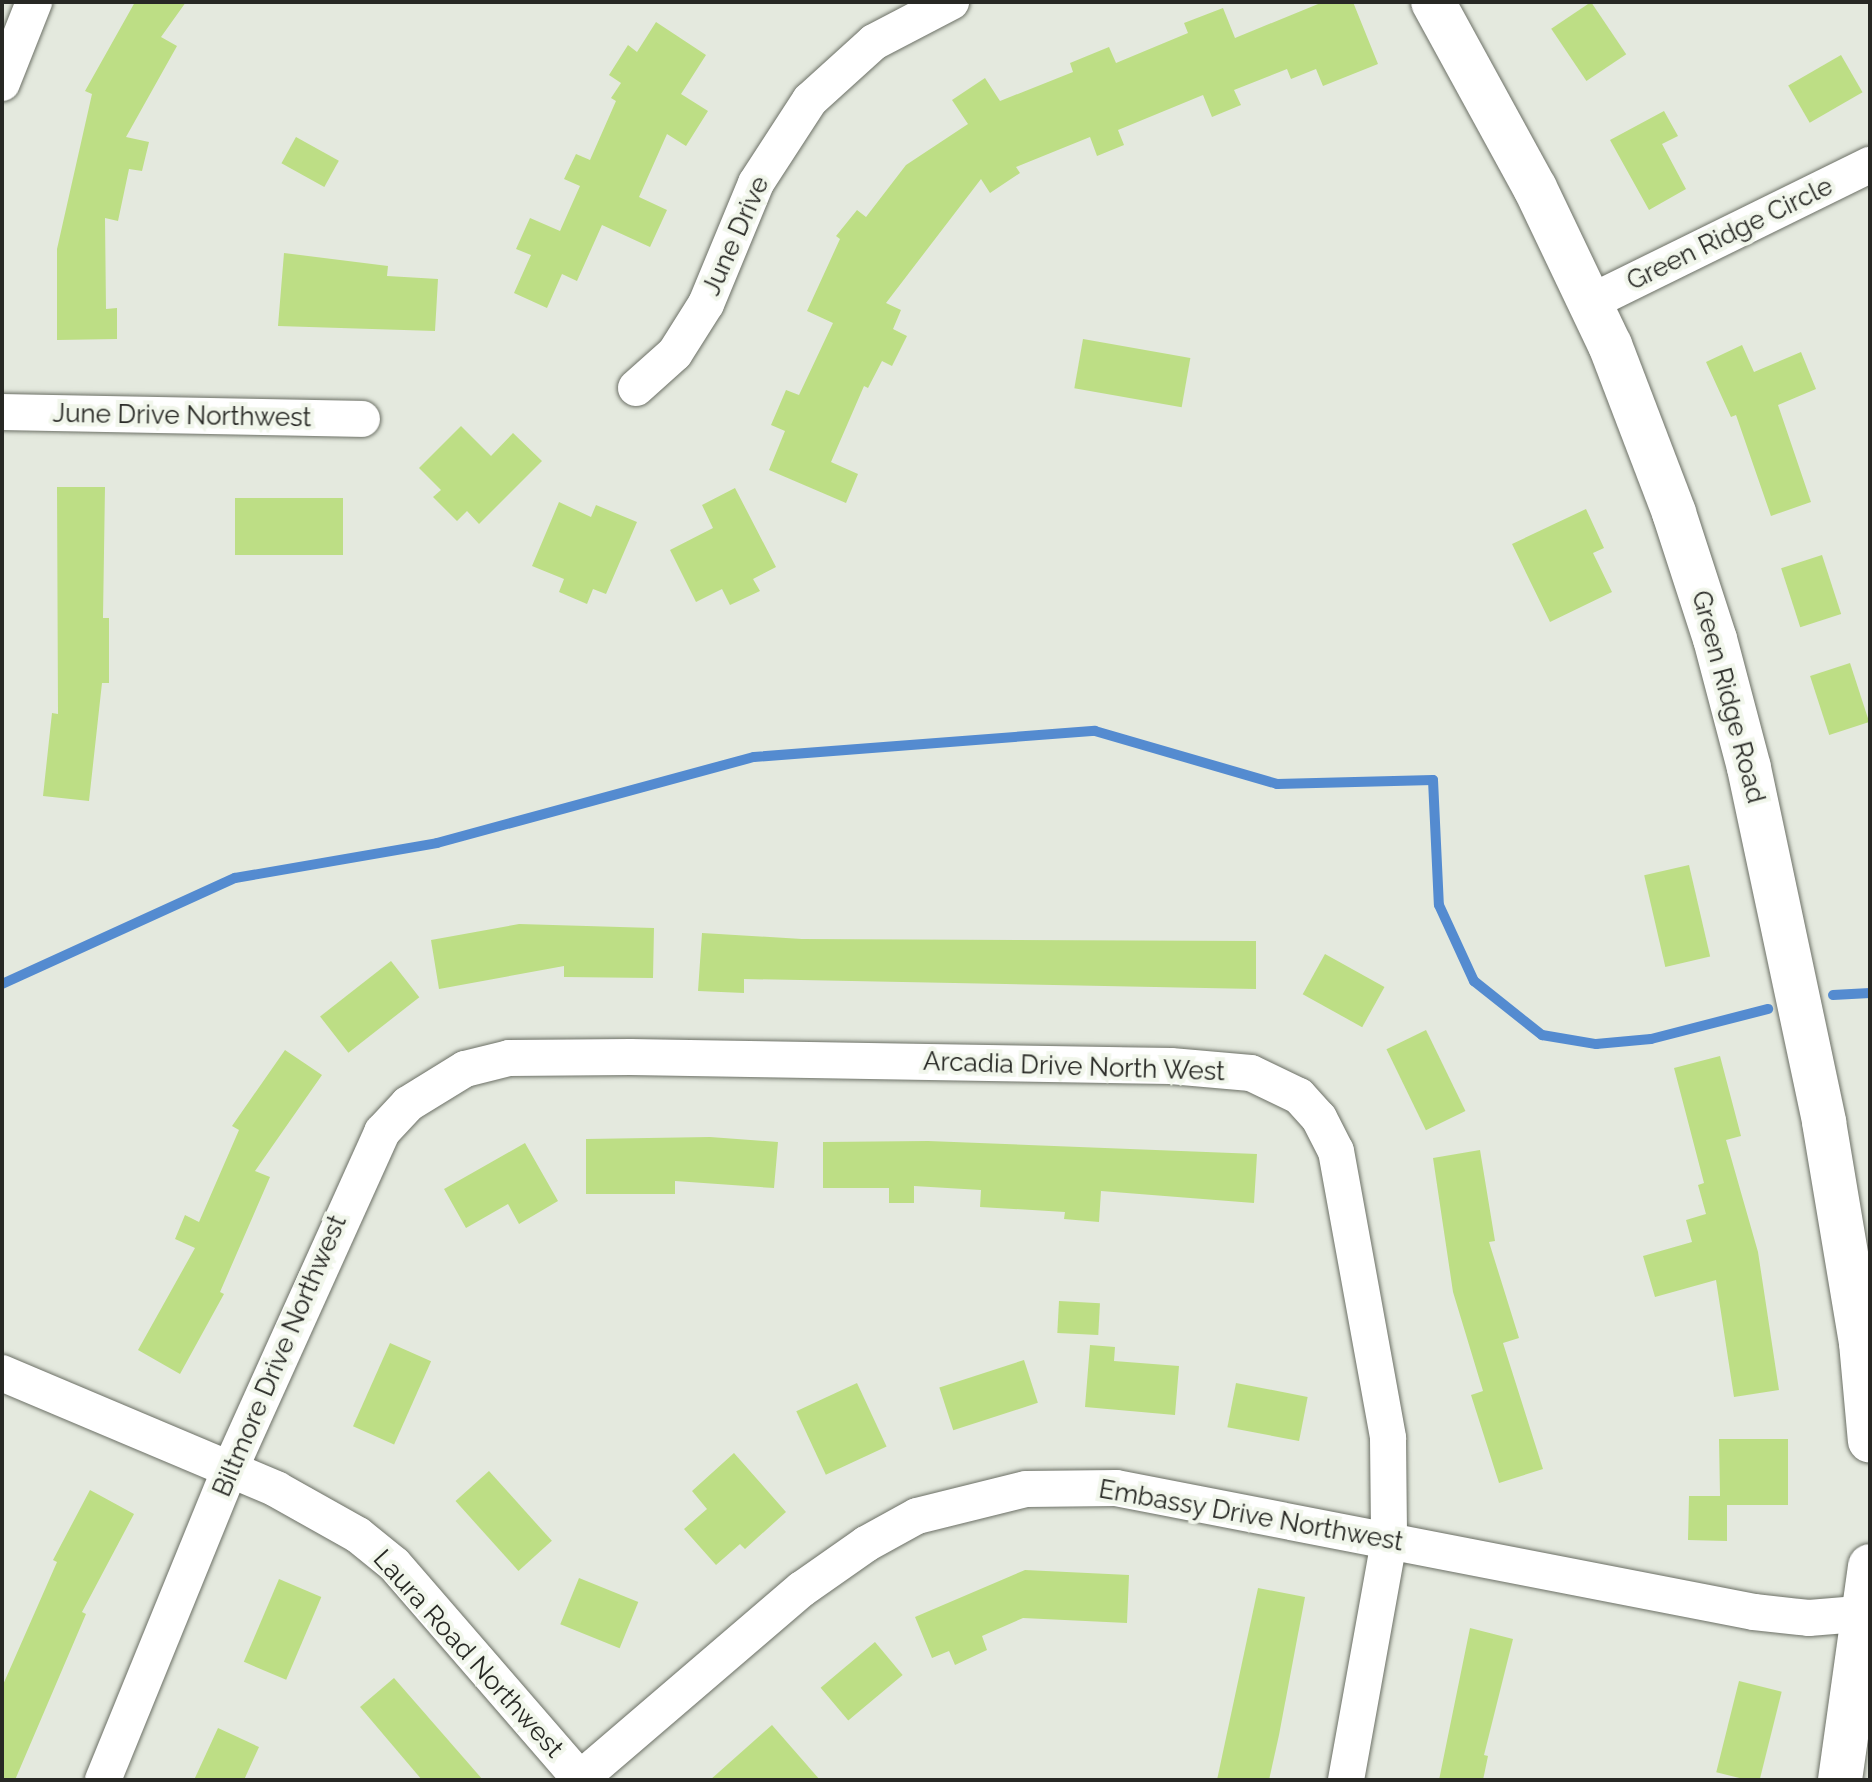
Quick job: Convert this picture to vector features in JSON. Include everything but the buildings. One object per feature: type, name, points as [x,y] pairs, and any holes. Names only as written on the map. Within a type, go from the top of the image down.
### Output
[{"type":"street","points":[[2,83],[34,2]]},
{"type":"street","name":"June Drive","points":[[636,388],[675,353],[706,304],[756,183],[810,100],[874,42],[951,2]]},
{"type":"street","name":"Green Ridge Road","points":[[1433,2],[1535,188],[1589,303],[1674,513],[1738,725],[1824,1122],[1865,1346],[1870,1441]]},
{"type":"street","name":"Green Ridge Circle","points":[[1589,303],[1870,165]]},
{"type":"street","name":"June Drive Northwest","points":[[2,412],[362,419]]},
{"type":"street","name":"Biltmore Drive Northwest","points":[[103,1780],[230,1469],[382,1132],[408,1104],[465,1069],[509,1058],[571,1057]]},
{"type":"street","name":"Arcadia Drive North West","points":[[571,1057],[1171,1066],[1251,1073],[1273,1080],[1319,1118],[1336,1151],[1388,1438],[1389,1541],[1346,1780]]},
{"type":"street","name":"Laura Road Northwest","points":[[2,1373],[230,1469],[318,1510],[394,1564],[581,1780]]},
{"type":"street","name":"Embassy Drive Northwest","points":[[581,1780],[802,1589],[917,1516],[971,1499],[1026,1489],[1116,1488],[1754,1612],[1809,1618],[1868,1614]]},
{"type":"street","points":[[1840,1780],[1868,1614],[1870,1566]]},
{"type":"waterway","points":[[2,984],[235,878],[437,843],[754,757],[1095,731],[1277,784],[1433,780],[1439,905],[1474,981],[1542,1035],[1596,1044],[1651,1039],[1768,1009]]},
{"type":"waterway","points":[[1833,995],[1870,993]]}]
